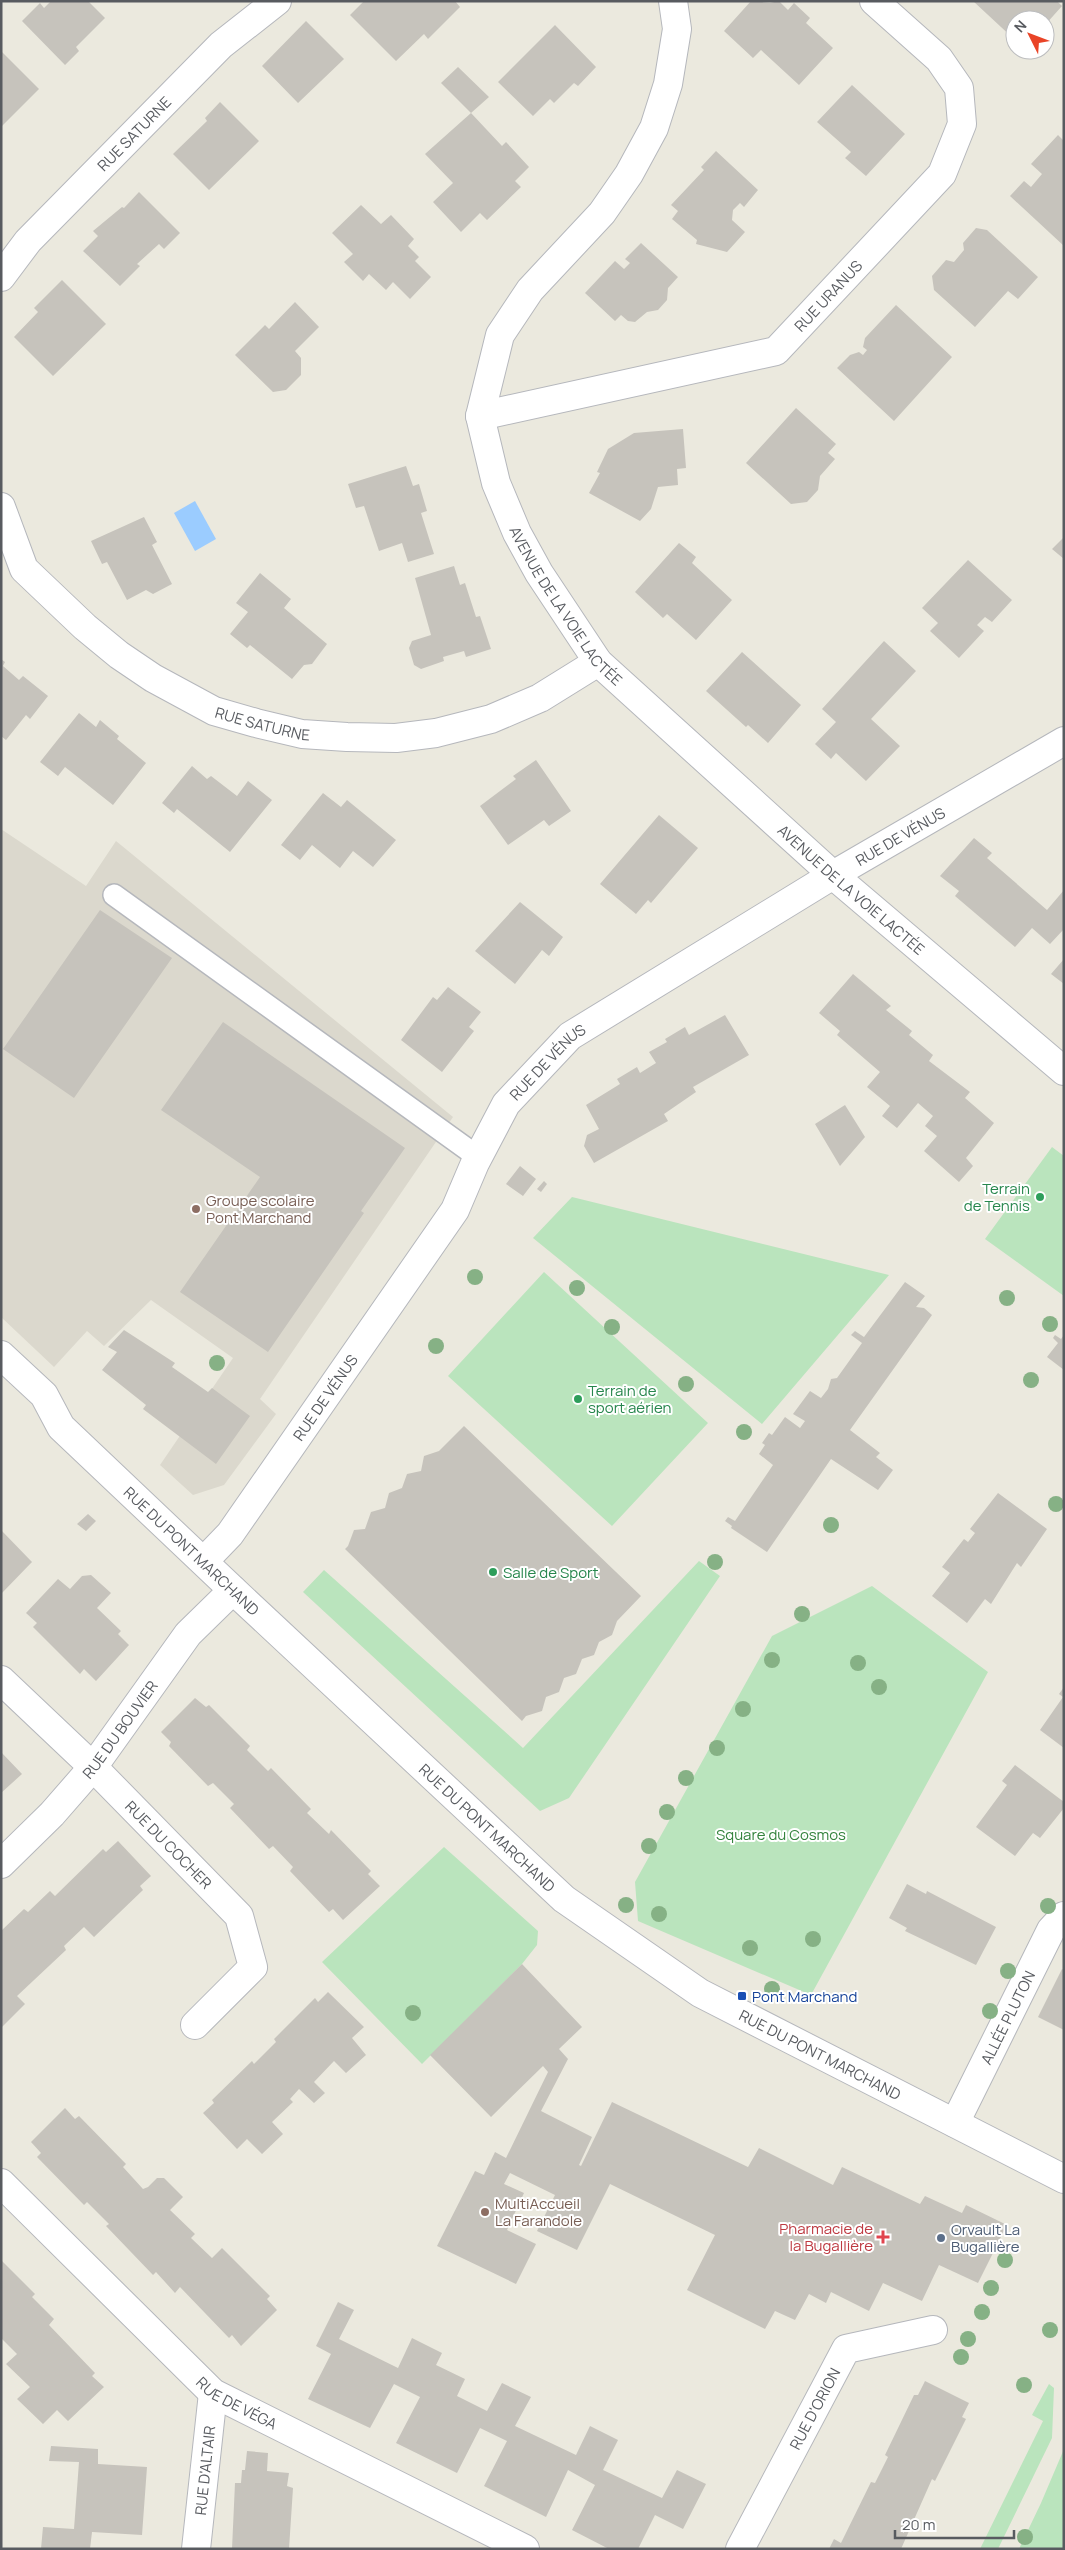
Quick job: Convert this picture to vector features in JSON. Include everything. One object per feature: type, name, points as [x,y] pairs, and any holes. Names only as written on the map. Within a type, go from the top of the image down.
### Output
[{"type":"street","name":"RUE SATURNE","points":[[1,277],[28,241],[221,46],[277,1]]},
{"type":"street","name":"AVENUE DE LA VOIE LACTÉE","points":[[673,1],[677,29],[676,38],[668,84],[654,128],[629,174],[602,213],[530,290],[500,335],[480,416],[496,483],[517,533],[539,573],[598,662],[833,875],[1064,1070]]},
{"type":"street","name":"RUE URANUS","points":[[480,416],[776,351],[942,174],[962,124],[959,88],[940,59],[874,1]]},
{"type":"street","name":"RUE SATURNE","points":[[1,507],[24,569],[86,627],[119,655],[153,678],[214,711],[256,724],[302,734],[347,737],[396,738],[436,733],[491,719],[540,698],[598,662]]},
{"type":"street","name":"RUE DE VÉNUS","points":[[204,1561],[230,1534],[455,1210],[478,1157],[506,1104],[570,1036],[833,875],[1064,742]]},
{"type":"street","name":"RUE DU PONT MARCHAND","points":[[1,1355],[44,1395],[61,1427],[564,1899],[700,1993],[1064,2179]]},
{"type":"street","name":"RUE DU BOUVIER","points":[[1,1864],[52,1814],[93,1767],[188,1634],[233,1590]]},
{"type":"street","name":"RUE DU COCHER","points":[[1,1680],[93,1767],[239,1916],[253,1967],[195,2024]]},
{"type":"street","name":"ALLÉE PLUTON","points":[[954,2123],[1051,1930],[1064,1916]]},
{"type":"street","name":"RUE DE VÉGA","points":[[1,2183],[213,2393],[525,2549]]},
{"type":"street","name":"RUE D'ORION","points":[[740,2549],[846,2349],[933,2330]]},
{"type":"street","name":"RUE D'ALTAIR","points":[[196,2549],[213,2393]]},
{"type":"lane","points":[[114,895],[478,1157]]},
{"type":"shaded area","name":"Groupe scolaire Pont Marchand","points":[[1,829],[86,886],[116,841],[453,1117],[260,1399],[276,1414],[224,1485],[193,1495],[160,1465],[233,1358],[151,1300],[104,1346],[87,1331],[54,1367],[1,1317]]},
{"type":"green space","name":"Terrain de Tennis","points":[[1052,1147],[1064,1156],[1064,1296],[985,1239]]},
{"type":"green space","points":[[572,1197],[889,1275],[762,1424],[533,1238]]},
{"type":"green space","name":"Terrain de sport aérien","points":[[544,1272],[708,1423],[612,1526],[448,1376]]},
{"type":"green space","points":[[699,1561],[720,1576],[569,1798],[540,1811],[303,1592],[324,1570],[523,1748]]},
{"type":"green space","name":"Square du Cosmos","points":[[872,1586],[988,1672],[811,1995],[638,1921],[635,1882],[772,1636]]},
{"type":"green space","points":[[444,1847],[538,1931],[537,1945],[522,1964],[422,2064],[322,1962]]},
{"type":"green space","points":[[1049,2384],[1054,2388],[1052,2438],[998,2549],[980,2549],[1043,2421],[1032,2415]]},
{"type":"green space","points":[[1064,2449],[1064,2549],[1019,2549],[1041,2503]]},
{"type":"water","points":[[195,501],[216,539],[195,551],[174,513]]},
{"type":"building","points":[[51,1],[88,1],[105,18],[76,47],[79,51],[65,65],[22,21],[40,3],[44,8]]},
{"type":"building","points":[[364,1],[455,1],[460,7],[428,39],[424,34],[396,61],[350,15]]},
{"type":"building","points":[[751,1],[770,3],[779,1],[788,10],[794,3],[810,18],[806,23],[833,48],[799,85],[761,50],[753,58],[724,31]]},
{"type":"building","points":[[973,1],[1057,1],[1062,6],[1055,14],[1055,10],[1005,10],[1005,31]]},
{"type":"building","points":[[306,21],[344,59],[298,103],[262,66]]},
{"type":"building","points":[[555,25],[596,67],[578,86],[574,83],[554,103],[550,99],[533,116],[498,82]]},
{"type":"building","points":[[1,51],[39,89],[1,127]]},
{"type":"building","points":[[458,67],[489,97],[471,113],[441,83]]},
{"type":"building","points":[[852,85],[905,134],[866,176],[845,158],[851,152],[817,122]]},
{"type":"building","points":[[220,102],[259,141],[209,190],[173,154],[207,121],[205,118]]},
{"type":"building","points":[[471,113],[502,146],[506,142],[529,167],[515,181],[521,187],[487,220],[480,213],[461,232],[433,202],[453,183],[425,154]]},
{"type":"building","points":[[1058,135],[1064,141],[1064,246],[1010,196],[1024,181],[1031,187],[1042,174],[1031,164]]},
{"type":"building","points":[[716,151],[758,190],[744,207],[740,203],[733,210],[732,220],[745,232],[727,252],[696,244],[697,240],[672,219],[678,211],[671,205],[704,170],[701,167]]},
{"type":"building","points":[[139,192],[180,233],[164,249],[159,244],[137,264],[140,266],[120,286],[83,251],[98,236],[93,231],[122,207],[124,208]]},
{"type":"building","points":[[361,205],[381,224],[391,215],[414,239],[408,246],[419,257],[415,261],[431,277],[410,299],[393,282],[386,290],[369,274],[363,281],[344,262],[353,254],[332,233]]},
{"type":"building","points":[[976,228],[987,230],[1038,277],[1018,299],[1008,291],[975,327],[934,290],[932,276],[946,260],[954,262],[964,250],[963,243]]},
{"type":"building","points":[[641,243],[678,277],[668,288],[667,300],[658,310],[647,312],[635,322],[628,321],[621,315],[615,321],[585,293],[615,261],[624,269],[630,263],[625,259]]},
{"type":"building","points":[[62,280],[106,324],[53,376],[14,337],[38,312],[34,308]]},
{"type":"building","points":[[295,302],[319,327],[295,351],[301,358],[301,375],[286,390],[273,392],[235,355],[265,325],[269,329]]},
{"type":"building","points":[[896,305],[952,357],[894,421],[837,368],[850,355],[859,352],[863,355],[867,350],[863,347],[865,338]]},
{"type":"building","points":[[796,408],[836,444],[828,453],[835,459],[820,476],[818,490],[807,502],[791,504],[746,463]]},
{"type":"building","points":[[683,429],[686,468],[677,469],[678,485],[658,487],[651,509],[640,521],[589,493],[600,473],[597,472],[608,449],[634,433]]},
{"type":"building","points":[[406,466],[413,486],[419,484],[427,511],[421,513],[434,554],[408,562],[402,543],[379,551],[364,506],[356,508],[348,484]]},
{"type":"building","points":[[144,517],[157,542],[152,545],[172,584],[153,594],[146,590],[127,600],[107,562],[102,564],[91,541]]},
{"type":"building","points":[[1064,537],[1064,559],[1052,549]]},
{"type":"building","points":[[679,543],[696,557],[692,563],[732,600],[696,640],[667,614],[663,618],[635,592]]},
{"type":"building","points":[[968,560],[1012,600],[992,622],[985,617],[977,625],[984,631],[959,658],[930,631],[938,623],[922,608]]},
{"type":"building","points":[[454,566],[460,585],[465,583],[476,617],[480,616],[491,649],[466,657],[464,651],[443,657],[444,661],[421,669],[414,665],[409,648],[412,641],[431,635],[415,578]]},
{"type":"building","points":[[260,573],[291,599],[284,608],[327,644],[312,664],[304,665],[292,679],[250,645],[247,648],[230,634],[248,612],[236,603]]},
{"type":"building","points":[[884,641],[916,671],[871,719],[900,746],[866,781],[836,753],[831,759],[815,744],[836,722],[822,709]]},
{"type":"building","points":[[742,652],[801,705],[768,743],[748,725],[746,727],[706,691]]},
{"type":"building","points":[[1,659],[5,662],[3,666],[19,680],[23,676],[48,696],[30,719],[26,715],[6,740],[1,736]]},
{"type":"building","points":[[79,713],[96,727],[100,720],[119,736],[117,739],[146,763],[113,805],[65,767],[58,776],[40,762]]},
{"type":"building","points":[[536,760],[571,811],[549,826],[544,820],[508,845],[480,806],[516,779],[513,776]]},
{"type":"building","points":[[192,766],[207,779],[211,776],[237,796],[248,781],[272,800],[230,852],[177,809],[174,813],[162,803]]},
{"type":"building","points":[[323,793],[341,807],[347,800],[396,840],[373,867],[353,851],[340,868],[312,845],[300,860],[281,845]]},
{"type":"building","points":[[659,815],[698,848],[651,903],[648,900],[636,914],[600,884]]},
{"type":"building","points":[[974,838],[992,853],[987,858],[1047,910],[1064,890],[1064,929],[1050,944],[1032,928],[1015,947],[955,896],[959,891],[940,876]]},
{"type":"building","points":[[520,902],[563,937],[549,956],[542,950],[515,984],[475,951]]},
{"type":"building","points":[[100,910],[172,958],[74,1098],[3,1049]]},
{"type":"building","points":[[1064,959],[1064,984],[1051,974]]},
{"type":"building","points":[[853,974],[891,1006],[886,1010],[912,1031],[909,1035],[933,1055],[929,1061],[970,1092],[965,1098],[994,1123],[966,1158],[973,1166],[959,1182],[924,1151],[937,1136],[925,1126],[933,1116],[918,1103],[897,1128],[882,1116],[890,1106],[867,1087],[880,1072],[837,1035],[840,1031],[819,1013]]},
{"type":"building","points":[[448,987],[481,1012],[469,1027],[474,1031],[442,1072],[401,1040],[433,997],[437,1000]]},
{"type":"building","points":[[725,1015],[749,1055],[693,1087],[696,1092],[664,1114],[668,1121],[594,1163],[584,1146],[587,1135],[599,1129],[586,1105],[620,1084],[617,1079],[637,1067],[640,1073],[656,1063],[649,1052],[667,1042],[665,1039],[685,1027],[689,1035]]},
{"type":"building","points":[[223,1022],[405,1148],[361,1211],[364,1213],[268,1352],[180,1292],[260,1177],[161,1110]]},
{"type":"building","points":[[845,1105],[865,1137],[840,1166],[815,1124]]},
{"type":"building","points":[[520,1166],[536,1179],[523,1196],[506,1184]]},
{"type":"building","points":[[544,1181],[547,1184],[541,1192],[537,1189]]},
{"type":"building","points":[[905,1282],[925,1296],[916,1307],[924,1308],[932,1315],[850,1430],[880,1453],[876,1457],[893,1470],[878,1490],[831,1459],[767,1552],[731,1528],[732,1526],[725,1521],[728,1517],[735,1521],[773,1465],[759,1454],[765,1445],[762,1443],[769,1433],[772,1435],[785,1417],[800,1428],[805,1421],[793,1414],[810,1391],[821,1398],[828,1389],[831,1379],[837,1378],[862,1343],[851,1335],[855,1331],[864,1337]]},
{"type":"building","points":[[124,1330],[175,1363],[172,1367],[208,1392],[212,1388],[250,1416],[216,1464],[143,1409],[146,1405],[102,1370],[117,1352],[108,1347]]},
{"type":"building","points":[[1055,1335],[1061,1339],[1064,1335],[1064,1370],[1047,1357],[1058,1343],[1053,1338]]},
{"type":"building","name":"Salle de Sport","points":[[464,1426],[641,1596],[617,1621],[612,1635],[599,1642],[594,1655],[582,1659],[576,1674],[564,1678],[559,1692],[546,1697],[542,1711],[526,1716],[522,1721],[345,1549],[354,1530],[365,1529],[371,1512],[385,1508],[389,1493],[402,1488],[407,1474],[421,1471],[424,1456],[439,1451]]},
{"type":"building","points":[[998,1493],[1047,1529],[1021,1567],[1017,1563],[991,1604],[985,1599],[967,1623],[932,1596],[950,1573],[942,1567],[964,1539],[968,1542],[975,1533],[970,1529]]},
{"type":"building","points":[[88,1514],[96,1521],[86,1531],[77,1524]]},
{"type":"building","points":[[1,1530],[32,1562],[1,1594]]},
{"type":"building","points":[[91,1575],[111,1593],[97,1608],[121,1631],[118,1634],[129,1645],[96,1681],[84,1669],[80,1674],[33,1627],[37,1623],[26,1613],[58,1579],[70,1589],[82,1576]]},
{"type":"building","points":[[1064,1687],[1064,1748],[1040,1730],[1063,1697],[1059,1694]]},
{"type":"building","points":[[195,1698],[206,1707],[209,1705],[250,1746],[247,1750],[268,1771],[271,1768],[311,1809],[307,1813],[329,1834],[331,1830],[371,1871],[368,1874],[380,1886],[343,1920],[333,1909],[329,1912],[290,1871],[293,1867],[273,1846],[269,1849],[230,1808],[234,1804],[213,1783],[208,1786],[169,1746],[171,1742],[161,1732]]},
{"type":"building","points":[[1,1752],[22,1774],[1,1793]]},
{"type":"building","points":[[1015,1765],[1064,1802],[1064,1808],[1040,1838],[1033,1833],[1015,1856],[976,1827],[1007,1785],[1002,1781]]},
{"type":"building","points":[[118,1841],[151,1876],[140,1886],[143,1890],[94,1937],[84,1927],[64,1946],[66,1950],[17,1996],[25,2004],[1,2028],[1,1931],[24,1909],[28,1912],[50,1891],[55,1896],[103,1849],[106,1852]]},
{"type":"building","points":[[907,1884],[926,1894],[927,1891],[996,1927],[976,1965],[905,1931],[907,1928],[889,1918]]},
{"type":"building","points":[[522,1964],[582,2027],[559,2049],[568,2059],[541,2111],[592,2137],[579,2165],[581,2166],[612,2102],[748,2167],[759,2148],[833,2185],[842,2167],[920,2204],[925,2196],[962,2213],[966,2205],[1007,2225],[978,2283],[939,2265],[922,2301],[883,2283],[869,2311],[831,2292],[826,2303],[809,2294],[795,2320],[775,2311],[765,2329],[687,2290],[715,2235],[610,2184],[577,2250],[537,2231],[555,2195],[510,2173],[504,2184],[524,2193],[507,2230],[536,2244],[516,2284],[437,2246],[475,2171],[484,2175],[495,2152],[506,2158],[548,2072],[543,2066],[491,2117],[430,2055]]},
{"type":"building","points":[[1062,1969],[1064,1970],[1064,2030],[1038,2017]]},
{"type":"building","points":[[328,1992],[364,2027],[352,2038],[366,2055],[346,2073],[334,2061],[314,2082],[325,2093],[314,2103],[299,2089],[290,2099],[293,2102],[272,2122],[283,2134],[262,2154],[247,2139],[237,2149],[203,2113],[214,2103],[212,2100],[252,2061],[254,2064],[276,2042],[274,2039],[315,1998],[318,2002]]},
{"type":"building","points":[[65,2108],[75,2119],[79,2116],[126,2164],[123,2167],[143,2189],[148,2187],[157,2178],[164,2178],[183,2197],[170,2210],[195,2234],[191,2238],[212,2258],[222,2248],[270,2296],[267,2299],[277,2310],[241,2346],[232,2335],[229,2338],[180,2287],[175,2293],[156,2272],[153,2275],[106,2226],[109,2224],[87,2202],[84,2205],[37,2157],[41,2153],[31,2142]]},
{"type":"building","points":[[1,2260],[35,2294],[32,2297],[54,2319],[49,2325],[95,2373],[92,2376],[104,2387],[68,2421],[57,2410],[43,2424],[17,2399],[30,2387],[6,2364],[17,2354],[1,2338]]},
{"type":"building","points":[[338,2302],[354,2310],[339,2339],[398,2368],[412,2338],[442,2353],[436,2365],[465,2379],[457,2396],[487,2411],[502,2383],[531,2397],[515,2426],[576,2455],[590,2426],[618,2440],[603,2470],[662,2498],[677,2470],[706,2484],[683,2529],[655,2515],[638,2549],[609,2549],[572,2530],[595,2485],[568,2470],[546,2517],[484,2486],[507,2441],[480,2428],[457,2473],[396,2443],[420,2397],[394,2384],[370,2428],[308,2399],[331,2354],[316,2346]]},
{"type":"building","points":[[925,2381],[969,2403],[962,2417],[966,2419],[935,2481],[932,2479],[901,2549],[829,2549],[834,2539],[841,2543],[871,2482],[875,2483],[888,2457],[885,2455],[914,2395],[918,2395]]},
{"type":"building","points":[[51,2446],[98,2449],[98,2464],[147,2467],[142,2535],[92,2532],[90,2549],[41,2549],[43,2527],[74,2529],[79,2462],[49,2461]]},
{"type":"building","points":[[247,2451],[268,2453],[267,2471],[289,2473],[287,2486],[293,2488],[289,2549],[232,2549],[235,2483],[241,2483],[242,2470],[245,2470]]},
{"type":"place","name":"Terrain de Tennis","points":[[1040,1197]]},
{"type":"place","name":"Groupe scolaire Pont Marchand","points":[[196,1209]]},
{"type":"place","name":"Terrain de sport aérien","points":[[578,1399]]},
{"type":"place","name":"Salle de Sport","points":[[493,1572]]},
{"type":"place","name":"Pont Marchand","points":[[742,1996]]},
{"type":"place","name":"MultiAccueil La Farandole","points":[[485,2212]]},
{"type":"place","name":"Pharmacie de la Bugallière","points":[[883,2237]]},
{"type":"place","name":"Orvault La Bugallière","points":[[941,2238]]}]
